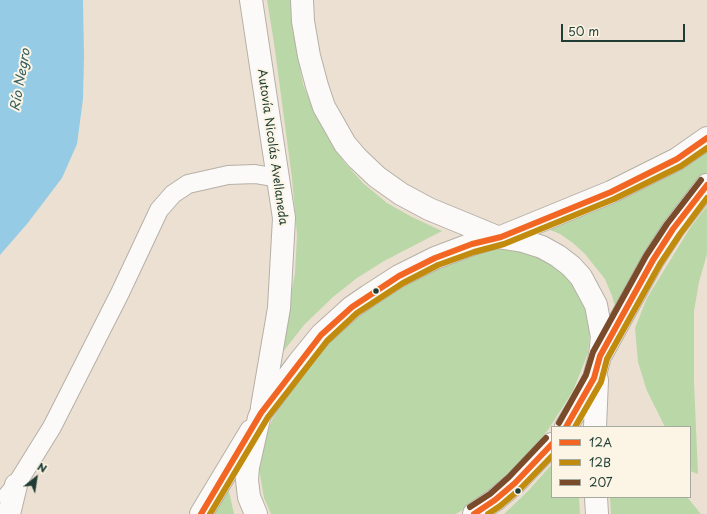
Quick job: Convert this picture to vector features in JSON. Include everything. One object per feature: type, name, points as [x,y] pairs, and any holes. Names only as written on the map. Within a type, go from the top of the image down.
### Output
[{"type":"highway","name":"Autovía Nicolás Avellaneda","points":[[251,0],[284,218],[282,274],[274,344],[248,467],[247,480],[249,497],[256,514]]},
{"type":"highway","points":[[302,0],[309,56],[324,107],[346,144],[357,158],[377,176],[401,194],[428,209],[499,237],[523,241],[542,247],[567,263],[580,277],[596,305],[602,337],[594,426]]},
{"type":"highway","points":[[201,514],[216,486],[260,416],[299,362],[321,335],[336,320],[357,304],[399,276],[435,258],[472,244],[499,237],[610,192],[677,159],[707,138]]},
{"type":"highway","points":[[567,426],[586,394],[599,359],[652,260],[673,229],[707,185]]},
{"type":"highway","points":[[474,514],[495,500],[515,483],[551,445]]},
{"type":"highway","points":[[8,514],[16,485]]},
{"type":"highway","points":[[596,498],[597,514]]},
{"type":"street","points":[[0,506],[16,485],[52,427],[120,293],[159,210],[173,194],[188,184],[228,176],[255,174],[278,178]]},
{"type":"green space","points":[[267,0],[293,0],[297,53],[303,84],[313,109],[328,138],[345,163],[363,183],[387,203],[442,231],[384,261],[357,278],[333,297],[304,325],[282,353],[282,343],[295,273],[297,235],[292,178]]},
{"type":"green space","points":[[707,143],[707,172],[683,200],[616,310],[605,279],[585,254],[560,234],[546,228]]},
{"type":"green space","points":[[707,206],[707,254],[699,282],[694,311],[694,382],[698,474],[691,471],[691,426],[664,426],[647,391],[638,362],[635,328],[647,298],[690,228]]},
{"type":"green space","points":[[501,247],[533,253],[557,267],[573,284],[586,305],[591,322],[588,353],[573,391],[548,430],[532,449],[517,465],[475,502],[456,514],[271,514],[264,498],[259,469],[265,438],[272,420],[284,400],[324,347],[354,318],[391,291],[440,266],[468,254]]},
{"type":"green space","points":[[551,465],[551,498],[579,498],[580,514],[504,514],[528,491]]},
{"type":"green space","points":[[228,487],[234,514],[208,514]]},
{"type":"green space","points":[[610,498],[688,498],[701,514],[611,514]]},
{"type":"water","name":"Río Negro","points":[[0,0],[83,0],[84,57],[83,99],[77,144],[62,178],[27,224],[0,255]]},
{"type":"transit line","name":"12A","points":[[201,514],[261,413],[321,335],[352,307],[399,276],[435,258],[472,244],[501,237],[611,192],[677,159],[707,138]]},
{"type":"transit line","name":"12B","points":[[210,514],[268,417],[327,341],[357,313],[403,283],[438,265],[474,252],[504,244],[614,199],[681,166],[707,148]]},
{"type":"transit line","name":"207","points":[[559,423],[586,375],[593,352],[646,256],[667,224],[701,180]]},
{"type":"transit line","name":"12A","points":[[567,426],[594,378],[600,356],[653,260],[673,229],[707,185]]},
{"type":"transit line","name":"12B","points":[[576,426],[601,382],[607,359],[660,264],[707,198]]},
{"type":"transit line","name":"207","points":[[470,507],[490,494],[509,477],[546,438]]},
{"type":"transit line","name":"12A","points":[[474,514],[495,500],[515,483],[551,445]]},
{"type":"transit line","name":"12B","points":[[488,514],[520,489],[551,457]]}]
